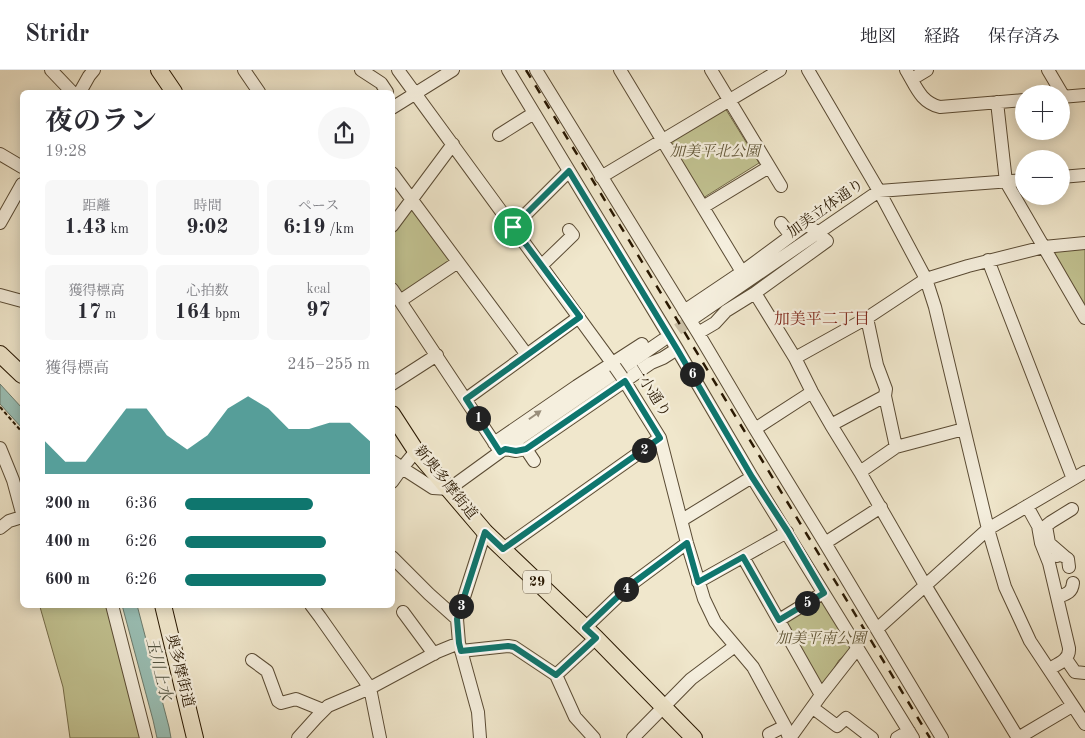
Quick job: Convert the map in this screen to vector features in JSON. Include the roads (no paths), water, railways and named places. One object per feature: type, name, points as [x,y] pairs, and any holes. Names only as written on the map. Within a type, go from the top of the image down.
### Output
[{"type":"main road","points":[[159,70],[173,90]]},
{"type":"main road","points":[[0,354],[20,373]]},
{"type":"main road","name":"新奥多摩街道","points":[[395,419],[416,451],[485,532],[590,633],[694,738]]},
{"type":"main road","name":"奥多摩街道","points":[[164,608],[196,738]]},
{"type":"street","points":[[51,70],[70,90]]},
{"type":"street","points":[[81,90],[94,70]]},
{"type":"street","points":[[244,70],[259,90]]},
{"type":"street","points":[[362,70],[381,83],[386,90]]},
{"type":"street","name":"一小通り","points":[[398,70],[580,317],[619,372],[660,438],[687,543],[704,599],[715,622],[753,666],[788,734]]},
{"type":"street","points":[[395,104],[416,94],[453,70]]},
{"type":"street","points":[[508,70],[664,334],[677,349],[752,477],[788,532],[857,649],[911,735],[897,738]]},
{"type":"street","points":[[536,70],[601,177],[690,314],[698,333],[755,429],[942,738]]},
{"type":"street","points":[[620,70],[742,272]]},
{"type":"street","points":[[710,70],[781,186]]},
{"type":"street","points":[[601,177],[780,70]]},
{"type":"street","points":[[808,70],[880,191],[926,279],[935,308],[988,529],[1005,587],[1030,641],[1085,724]]},
{"type":"street","points":[[928,70],[909,75],[920,95],[932,105],[940,107],[1015,101]]},
{"type":"street","points":[[1048,70],[1056,85]]},
{"type":"street","points":[[1070,96],[1085,95]]},
{"type":"street","points":[[998,102],[1006,182],[1085,318]]},
{"type":"street","points":[[499,135],[534,113]]},
{"type":"street","points":[[395,222],[453,144]]},
{"type":"street","points":[[0,154],[20,166]]},
{"type":"street","points":[[703,207],[769,167]]},
{"type":"street","points":[[513,227],[569,171]]},
{"type":"street","points":[[1070,176],[1085,175]]},
{"type":"street","points":[[395,177],[527,355]]},
{"type":"street","name":"加美立体通り","points":[[690,314],[818,233],[880,191],[1015,181]]},
{"type":"street","points":[[0,223],[20,188]]},
{"type":"street","points":[[781,223],[791,236]]},
{"type":"street","points":[[690,314],[742,272],[807,224],[827,241],[755,293],[726,311],[715,323],[698,333]]},
{"type":"street","points":[[542,266],[573,236],[569,230]]},
{"type":"street","points":[[795,358],[867,318],[926,279],[988,260],[1044,247],[1085,244]]},
{"type":"street","points":[[988,260],[1073,479]]},
{"type":"street","points":[[400,301],[458,262]]},
{"type":"street","points":[[755,293],[795,358],[830,425],[860,472],[925,585],[1018,738],[1072,706]]},
{"type":"street","points":[[395,294],[466,399],[503,447],[516,451],[526,449],[664,334]]},
{"type":"street","points":[[0,295],[20,300]]},
{"type":"street","points":[[466,399],[580,317]]},
{"type":"street","points":[[867,318],[877,365],[886,389],[885,396],[896,447]]},
{"type":"street","points":[[503,447],[664,334]]},
{"type":"street","points":[[416,451],[397,464],[433,488],[449,489],[577,386],[652,363],[677,349]]},
{"type":"street","points":[[395,382],[437,355]]},
{"type":"street","points":[[755,429],[812,392]]},
{"type":"street","points":[[830,425],[885,396]]},
{"type":"street","points":[[860,472],[896,447],[964,429]]},
{"type":"street","points":[[503,549],[660,438]]},
{"type":"street","points":[[0,448],[13,480],[20,507]]},
{"type":"street","points":[[526,449],[534,461]]},
{"type":"street","points":[[877,629],[988,529],[1085,472]]},
{"type":"street","points":[[682,520],[752,477]]},
{"type":"street","points":[[1027,506],[1038,526],[1070,648],[1070,654],[1066,659],[1049,669]]},
{"type":"street","points":[[825,543],[881,507]]},
{"type":"street","points":[[1038,526],[1042,522],[1071,508],[1046,526],[1049,544],[1067,561],[1059,555],[1049,563]]},
{"type":"street","points":[[0,528],[20,516]]},
{"type":"street","points":[[480,738],[478,712],[460,647],[457,619],[485,532]]},
{"type":"street","points":[[698,582],[788,532]]},
{"type":"street","points":[[556,675],[629,586],[687,543]]},
{"type":"street","points":[[743,557],[821,695]]},
{"type":"street","points":[[395,560],[457,619]]},
{"type":"street","points":[[1058,597],[1068,593],[1072,589],[1073,583]]},
{"type":"street","points":[[779,620],[824,593]]},
{"type":"street","points":[[113,608],[146,738]]},
{"type":"street","points":[[313,608],[370,688],[380,738]]},
{"type":"street","points":[[403,612],[434,654]]},
{"type":"street","points":[[298,738],[328,706],[370,688],[434,654],[460,647],[508,646],[514,647],[556,675],[575,717],[594,738]]},
{"type":"street","points":[[633,738],[691,678],[735,646]]},
{"type":"street","points":[[769,734],[788,734],[813,708],[857,649]]},
{"type":"street","points":[[1066,659],[1075,672],[1085,673]]},
{"type":"street","points":[[252,660],[267,671],[278,701],[282,703],[296,699],[323,710]]},
{"type":"street","points":[[813,708],[837,726],[846,718],[872,738]]},
{"type":"water","points":[[0,384],[20,406],[20,426],[0,404]]},
{"type":"water","points":[[123,608],[138,608],[171,738],[157,738]]},
{"type":"tunnel","points":[[663,340],[695,317]]},
{"type":"railway","points":[[526,70],[930,738]]},
{"type":"district","name":"加美平二丁目","points":[[822,320]]},
{"type":"park label","name":"加美平北公園","points":[[715,152]]},
{"type":"park label","name":"加美平南公園","points":[[821,639]]},
{"type":"water label","name":"玉川上水","points":[[158,669]]}]
